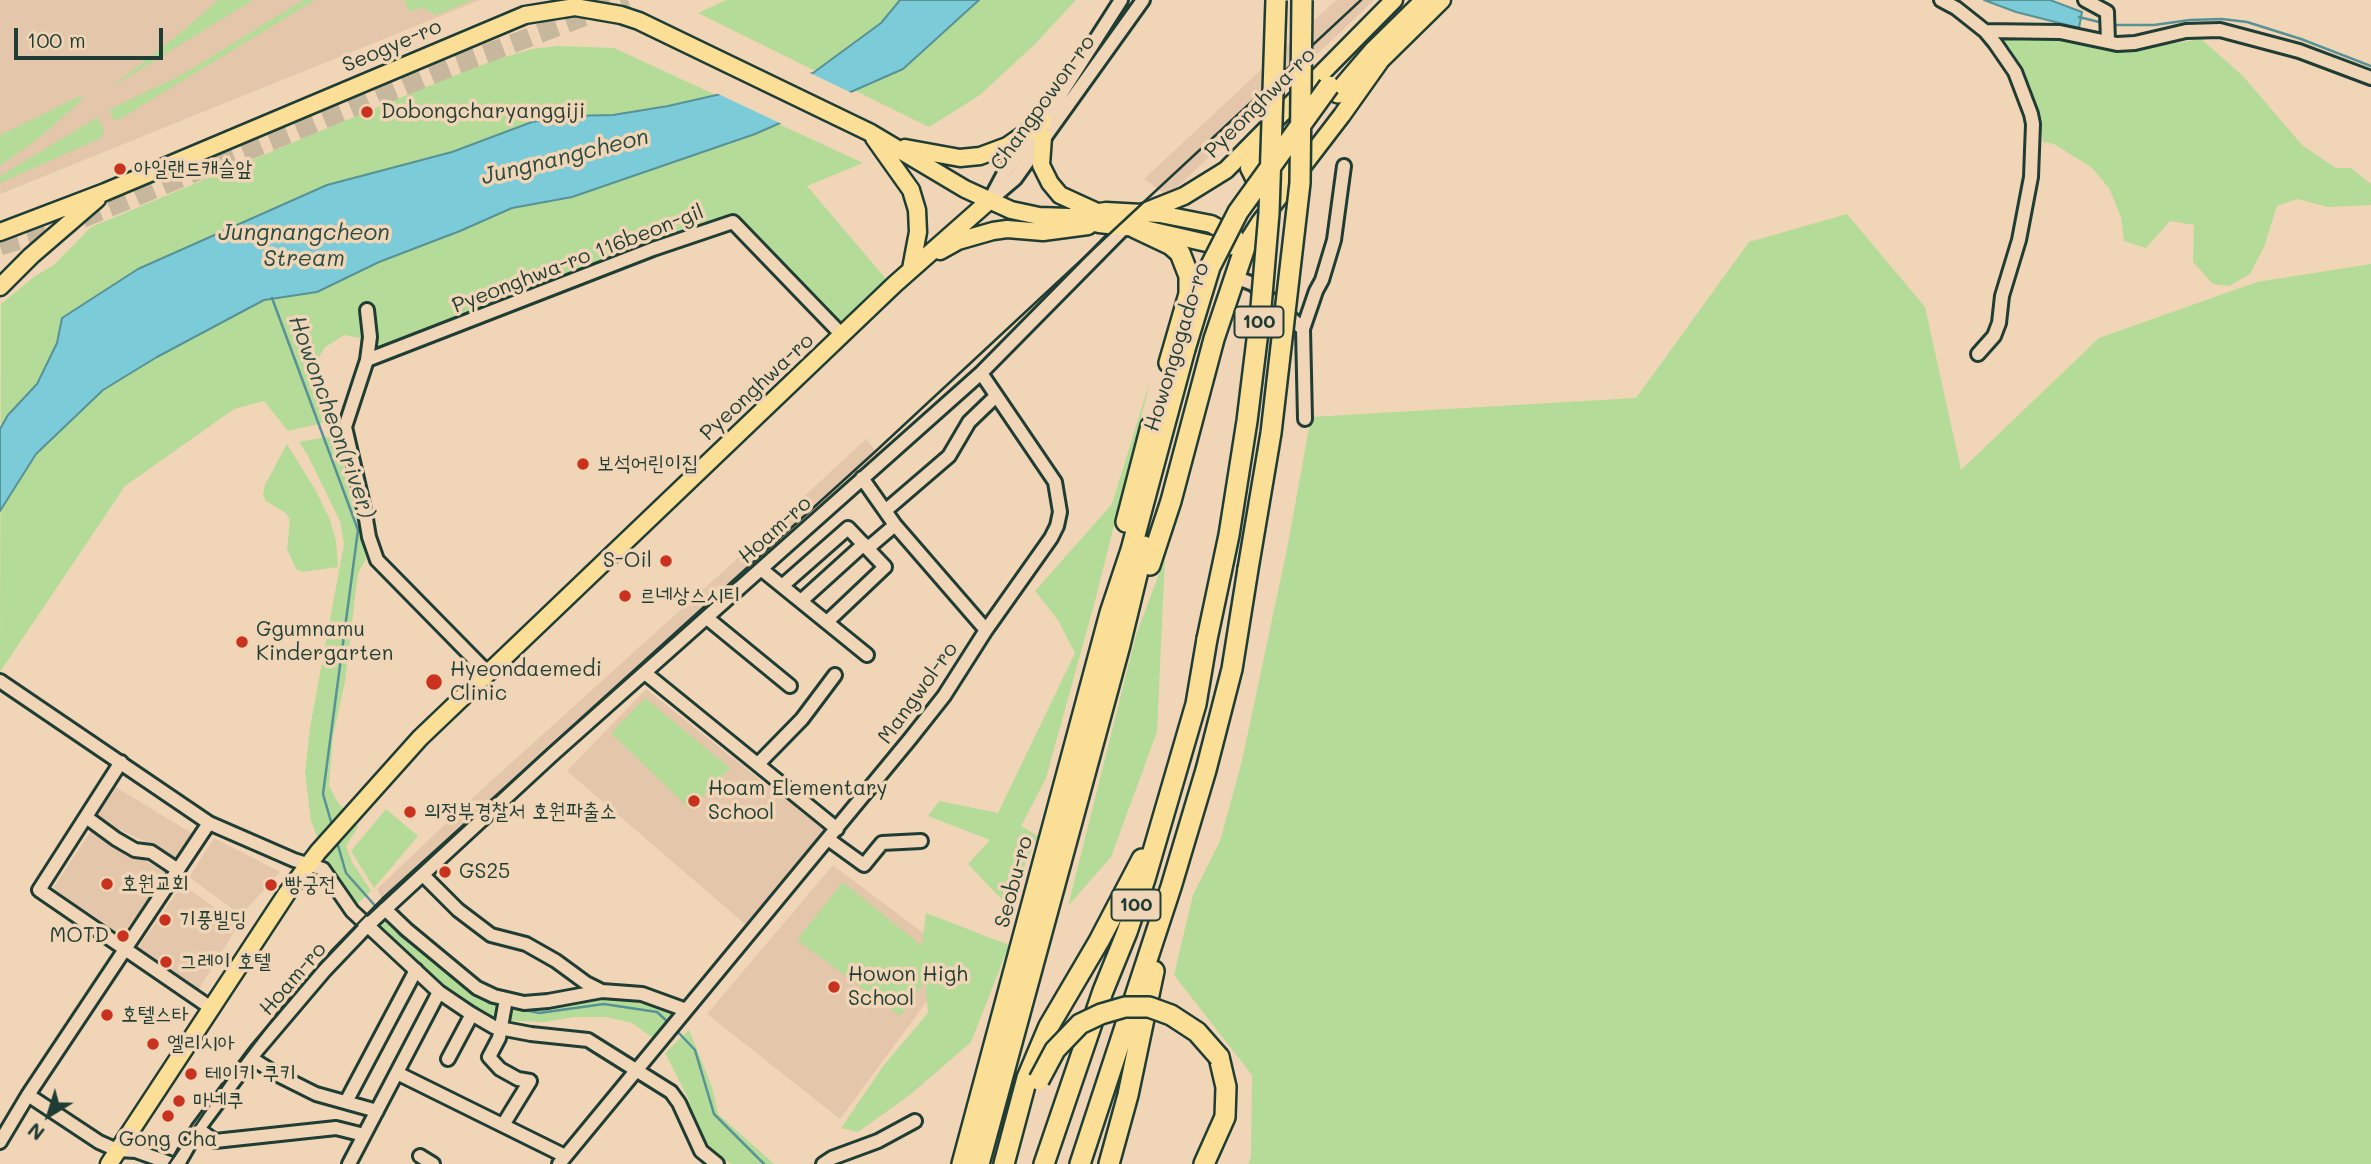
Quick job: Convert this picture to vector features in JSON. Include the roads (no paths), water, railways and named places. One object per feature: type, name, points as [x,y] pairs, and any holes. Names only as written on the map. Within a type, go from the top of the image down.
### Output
[{"type":"highway","name":"100","points":[[1044,1164],[1103,991],[1127,932],[1165,815],[1196,704],[1229,535],[1261,307],[1269,214],[1276,0]]},
{"type":"highway","name":"100","points":[[1080,1164],[1171,887],[1206,770],[1232,669],[1272,433],[1300,183],[1302,0]]},
{"type":"highway","name":"Howongogado-ro","points":[[1110,613],[1190,350],[1236,242],[1333,89],[1365,45],[1410,0]]},
{"type":"highway","name":"Howongogado-ro","points":[[1333,89],[1426,0]]},
{"type":"highway","points":[[1110,613],[1135,480],[1189,295],[1189,276],[1180,253],[1138,225]]},
{"type":"highway","points":[[1120,645],[1142,590],[1171,501],[1214,340],[1246,244]]},
{"type":"highway","points":[[1189,295],[1198,291],[1216,295],[1222,301],[1224,310]]},
{"type":"highway","name":"Howongogado-ro","points":[[1120,645],[1190,350]]},
{"type":"highway","name":"Seobu-ro","points":[[962,1164],[1110,613]]},
{"type":"highway","name":"Seobu-ro","points":[[979,1164],[1120,645]]},
{"type":"highway","points":[[1004,1164],[1027,1078],[1049,1026],[1099,941],[1165,815]]},
{"type":"highway","points":[[1109,1164],[1128,1095],[1171,887]]},
{"type":"highway","points":[[1016,1164],[1039,1080],[1055,1050],[1080,1024],[1101,1013],[1125,1007],[1149,1007],[1171,1015],[1197,1032],[1219,1057],[1226,1087],[1225,1117],[1204,1164]]},
{"type":"main road","name":"Pyeonghwa-ro","points":[[1138,225],[1226,170],[1394,0]]},
{"type":"main road","points":[[1138,225],[1171,228],[1172,224],[1168,218],[1160,214],[1218,226],[1246,244],[1381,60],[1441,0]]},
{"type":"main road","name":"Seogye-ro","points":[[0,232],[105,192],[525,15],[575,7],[639,21],[871,133],[989,201]]},
{"type":"main road","points":[[893,145],[960,158],[980,156],[1043,129],[1041,164],[1050,183],[1060,195],[1097,218]]},
{"type":"main road","points":[[1265,130],[1249,168],[1255,180],[1263,186],[1271,187],[1291,167],[1308,159]]},
{"type":"main road","points":[[871,133],[911,190],[917,211],[918,232],[911,269]]},
{"type":"main road","points":[[0,287],[31,256],[105,192]]},
{"type":"main road","name":"Pyeonghwa-ro","points":[[314,857],[420,738],[911,269],[989,201],[1039,216],[1097,218],[1138,225],[1224,247],[1246,244]]},
{"type":"main road","points":[[911,269],[957,241],[993,231],[1007,229],[1043,232],[1097,218]]},
{"type":"main road","points":[[113,1157],[287,892],[314,857]]},
{"type":"street","name":"Changpowon-ro","points":[[1043,129],[1121,0]]},
{"type":"street","name":"Changpowon-ro","points":[[989,201],[1009,166],[1043,129],[1143,0]]},
{"type":"street","points":[[1941,0],[1985,31],[2015,72],[2031,114],[2033,153],[2022,224],[2002,296],[1999,323],[1994,336],[1978,354]]},
{"type":"street","points":[[2085,0],[2107,12],[2108,42]]},
{"type":"street","points":[[1985,31],[2060,32],[2108,42],[2135,43],[2186,31],[2220,30],[2299,51],[2371,78]]},
{"type":"street","points":[[1305,419],[1303,329],[1334,240],[1345,166]]},
{"type":"street","name":"Pyeonghwa-ro 116beon-gil","points":[[367,360],[646,251],[733,222],[842,335]]},
{"type":"street","name":"Hoam-ro","points":[[178,1164],[198,1129],[251,1058],[367,926],[552,755],[981,373],[1138,225]]},
{"type":"street","points":[[1235,277],[1253,284],[1303,329]]},
{"type":"street","points":[[367,310],[370,337],[367,360],[345,427],[369,537],[377,560],[488,673]]},
{"type":"street","name":"Mangwol-ro","points":[[636,1072],[944,696],[1057,527],[1060,512],[1055,482],[981,373]]},
{"type":"street","points":[[885,511],[949,456],[969,422],[996,396]]},
{"type":"street","points":[[862,478],[894,525],[986,630]]},
{"type":"street","points":[[801,601],[894,525]]},
{"type":"street","points":[[782,586],[848,528],[885,567],[827,622]]},
{"type":"street","points":[[761,569],[867,655]]},
{"type":"street","points":[[707,618],[790,685]]},
{"type":"street","points":[[645,673],[758,764],[864,865],[882,843],[921,841]]},
{"type":"street","points":[[758,764],[802,719],[835,675]]},
{"type":"street","points":[[0,681],[209,823],[294,860],[314,857],[352,911],[367,926],[439,992],[472,1014],[494,1027],[587,1040],[676,1097],[701,1151],[717,1164]]},
{"type":"street","points":[[121,762],[39,890],[211,1008]]},
{"type":"street","points":[[86,817],[116,839],[135,849],[151,852],[178,870]]},
{"type":"street","points":[[0,1142],[28,1095],[209,823]]},
{"type":"street","points":[[423,875],[458,910],[491,935],[526,944],[602,991]]},
{"type":"street","points":[[384,910],[477,988],[494,996],[535,1003],[602,991],[642,994],[686,1010]]},
{"type":"street","points":[[346,1102],[415,970]]},
{"type":"street","points":[[349,1164],[439,992]]},
{"type":"street","points":[[503,1125],[530,1081],[518,1079],[500,1069],[488,1057],[499,1038],[506,999]]},
{"type":"street","points":[[448,1059],[472,1014]]},
{"type":"street","points":[[251,1058],[278,1075],[331,1099],[377,1111]]},
{"type":"street","points":[[397,1073],[503,1125],[562,1160],[636,1072]]},
{"type":"street","points":[[28,1095],[99,1142],[113,1157],[136,1152],[172,1164]]},
{"type":"street","points":[[823,1164],[878,1141],[915,1121]]},
{"type":"street","points":[[198,1129],[215,1141],[336,1128],[364,1135]]},
{"type":"street","points":[[420,1156],[433,1164]]},
{"type":"water","name":"Jungnangcheon Stream","points":[[900,0],[979,0],[903,69],[755,134],[572,197],[512,208],[379,262],[317,292],[264,300],[157,357],[103,390],[36,454],[0,511],[0,429],[8,415],[37,384],[57,343],[62,318],[138,269],[327,185],[452,152],[532,122],[568,116],[613,115],[668,106],[813,73],[881,23]]},
{"type":"water","points":[[1984,0],[2050,0],[2082,12],[2079,28],[2016,12]]},
{"type":"waterway","points":[[2079,17],[2103,23]]},
{"type":"waterway","points":[[2113,25],[2154,25],[2222,19],[2247,22],[2371,66]]},
{"type":"waterway","name":"Howoncheon(river)","points":[[272,298],[358,530],[323,794],[332,825]]},
{"type":"waterway","name":"Howoncheon(river)","points":[[337,842],[346,873],[378,909]]},
{"type":"waterway","name":"Howoncheon(river)","points":[[385,917],[400,935],[443,967]]},
{"type":"waterway","name":"Howoncheon(river)","points":[[479,995],[489,1003],[501,1005]]},
{"type":"waterway","name":"Howoncheon(river)","points":[[510,1007],[539,1013],[604,1004],[657,1012],[669,1023]]},
{"type":"waterway","name":"Howoncheon(river)","points":[[676,1030],[695,1050],[714,1114],[764,1164]]},
{"type":"tunnel","points":[[0,246],[57,229],[456,65],[628,0]]},
{"type":"railway","points":[[169,1164],[231,1074],[279,1011],[333,949],[382,899],[877,450],[1361,0]]},
{"type":"place","name":"Dobongcharyanggiji","points":[[367,112]]},
{"type":"place","name":"아일랜드캐슬앞","points":[[120,169]]},
{"type":"place","name":"보석어린이집","points":[[583,464]]},
{"type":"place","name":"S-Oil","points":[[666,561]]},
{"type":"place","name":"르네상스시티","points":[[625,596]]},
{"type":"place","name":"Ggumnamu Kindergarten","points":[[242,642]]},
{"type":"place","name":"Hyeondaemedi Clinic","points":[[434,682]]},
{"type":"place","name":"Hoam Elementary School","points":[[694,801]]},
{"type":"place","name":"의정부경찰서 호원파출소","points":[[410,812]]},
{"type":"place","name":"GS25","points":[[445,872]]},
{"type":"place","name":"호원교회","points":[[107,884]]},
{"type":"place","name":"빵궁전","points":[[271,885]]},
{"type":"place","name":"기풍빌딩","points":[[165,920]]},
{"type":"place","name":"MOTD","points":[[123,936]]},
{"type":"place","name":"그레이 호텔","points":[[166,962]]},
{"type":"place","name":"Howon High School","points":[[834,987]]},
{"type":"place","name":"호텔스타","points":[[107,1015]]},
{"type":"place","name":"엘리시아","points":[[153,1044]]},
{"type":"place","name":"테이키 쿠키","points":[[191,1074]]},
{"type":"place","name":"마네쿠","points":[[179,1101]]},
{"type":"place","name":"Gong Cha","points":[[168,1116]]},
{"type":"water label","name":"Jungnangcheon","points":[[565,157]]}]
